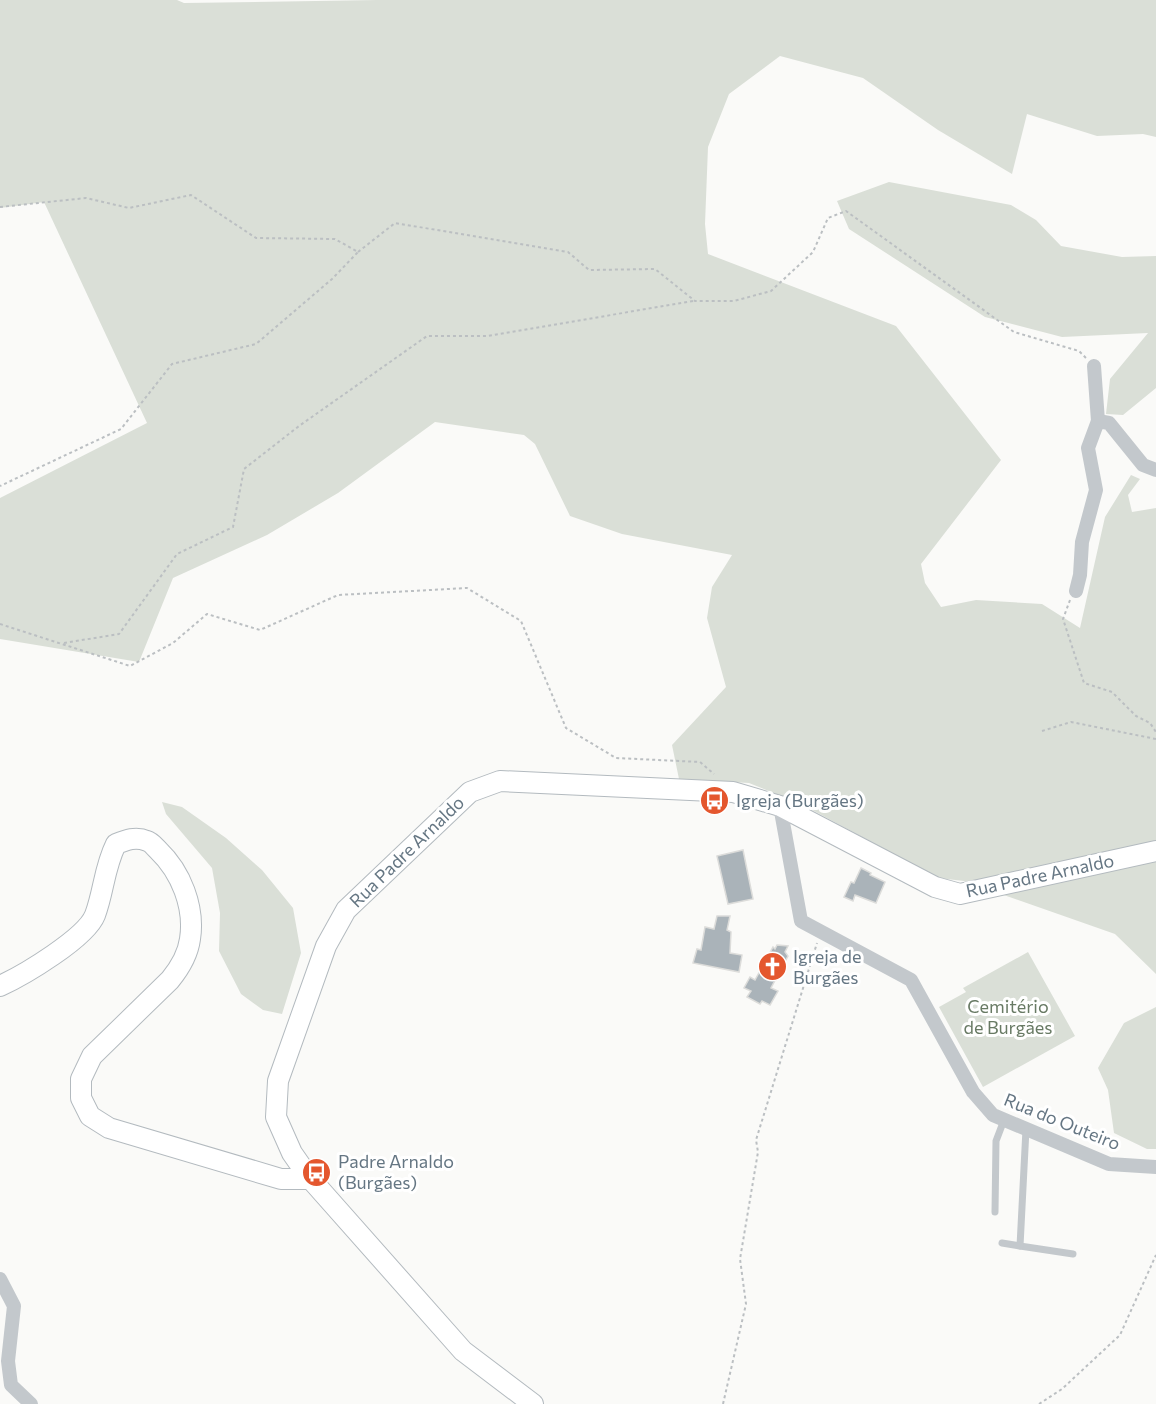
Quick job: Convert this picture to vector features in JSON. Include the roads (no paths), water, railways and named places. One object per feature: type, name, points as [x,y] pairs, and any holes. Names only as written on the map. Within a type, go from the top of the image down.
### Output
[{"type":"street","points":[[1076,591],[1080,575],[1082,542],[1096,490],[1088,448],[1098,421],[1094,366]]},
{"type":"street","points":[[1098,421],[1109,423],[1143,465],[1156,470]]},
{"type":"street","name":"Rua Padre Arnaldo","points":[[533,1404],[463,1351],[311,1179],[292,1153],[276,1117],[278,1080],[326,946],[346,910],[470,792],[500,781],[733,792],[780,806],[935,887],[960,894],[1156,852]]},
{"type":"street","name":"Rua do Outeiro","points":[[780,806],[801,921],[911,980],[973,1092],[993,1115],[1109,1164],[1156,1167]]},
{"type":"street","points":[[0,986],[73,941],[93,918],[101,898],[107,863],[116,844],[130,838],[148,841],[163,855],[183,885],[190,911],[190,940],[181,967],[92,1056],[81,1079],[81,1098],[90,1116],[109,1128],[281,1179],[311,1179]]},
{"type":"street","points":[[0,1279],[14,1306],[8,1361],[11,1385],[31,1404]]},
{"type":"lane","points":[[995,1212],[996,1141],[1004,1120]]},
{"type":"lane","points":[[1020,1246],[1026,1130]]},
{"type":"lane","points":[[1002,1243],[1073,1254]]},
{"type":"place","name":"Igreja (Burgães)","points":[[715,801]]},
{"type":"place","name":"Igreja de Burgães","points":[[772,967]]},
{"type":"place","name":"Padre Arnaldo (Burgães)","points":[[317,1172]]},
{"type":"park label","name":"Cemitério de Burgães","points":[[1008,1017]]}]
